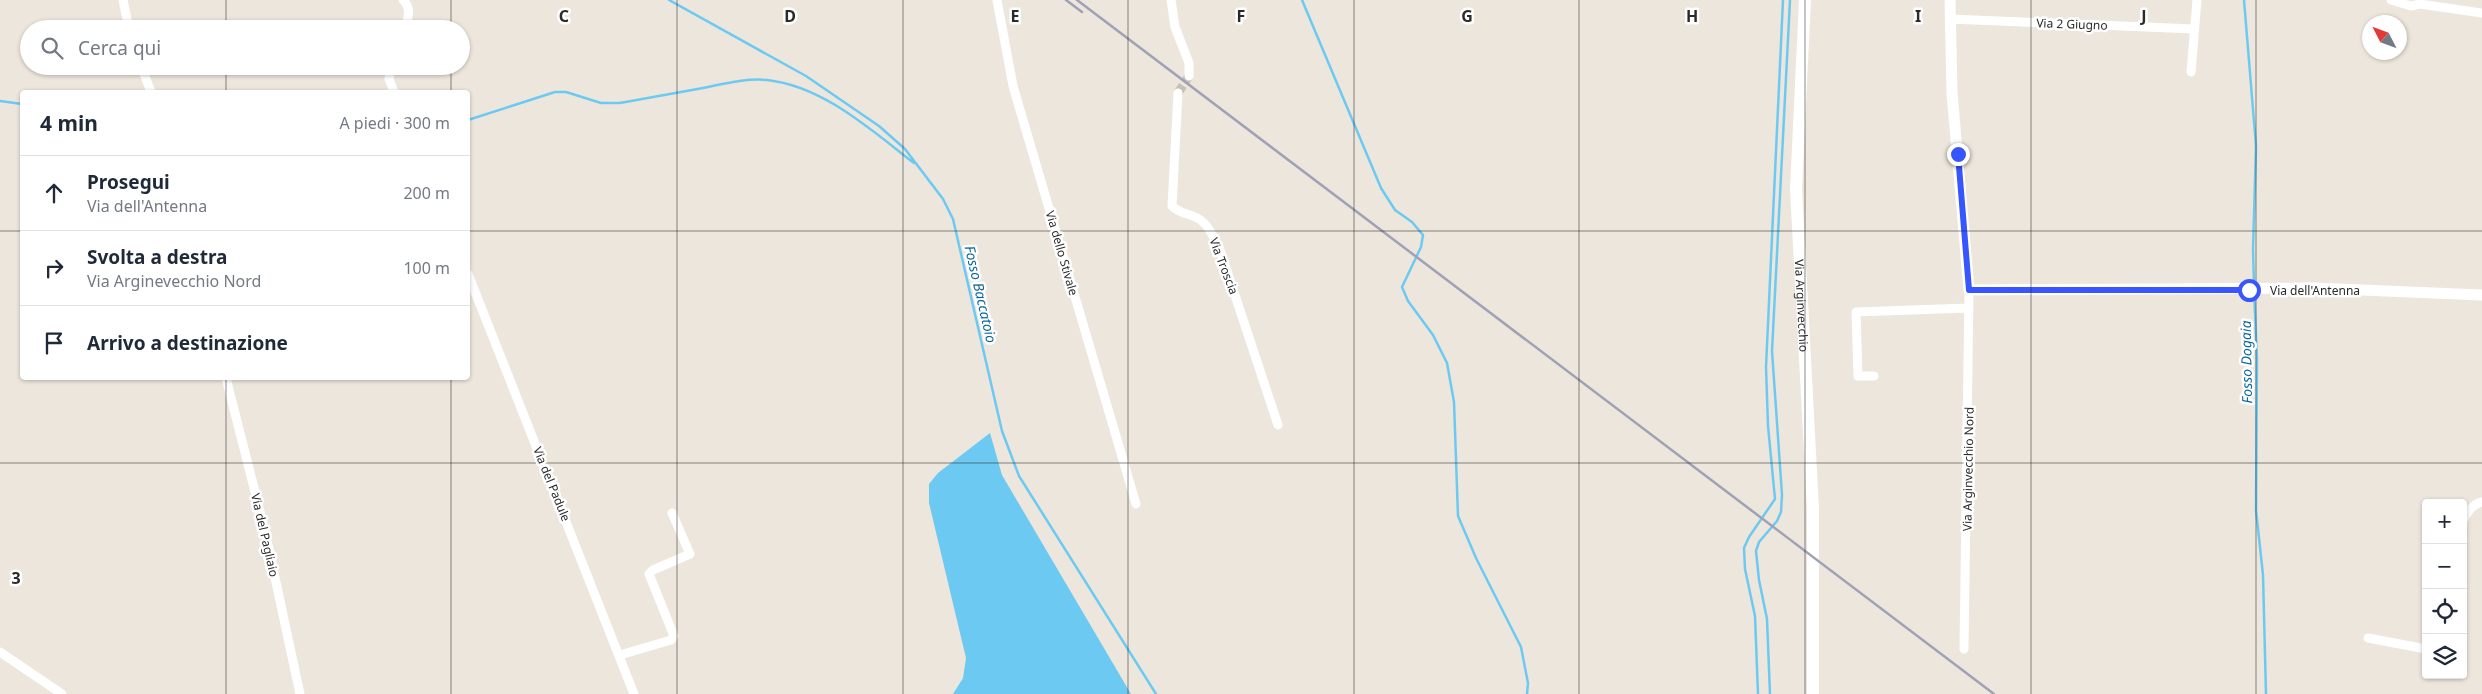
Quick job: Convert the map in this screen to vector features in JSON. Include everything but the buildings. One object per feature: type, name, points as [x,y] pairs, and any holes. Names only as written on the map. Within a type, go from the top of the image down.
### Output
[{"type":"main road","name":"Via Arginvecchio","points":[[1804,0],[1796,189],[1813,509],[1813,694]]},
{"type":"street","points":[[122,0],[127,20]]},
{"type":"street","points":[[403,0],[408,4],[407,20]]},
{"type":"street","name":"Via dello Stivale","points":[[997,0],[1013,86],[1136,504]]},
{"type":"street","points":[[1171,0],[1175,27],[1189,63],[1188,76]]},
{"type":"street","points":[[1950,0],[1952,93],[1969,290]]},
{"type":"street","points":[[2191,72],[2197,0]]},
{"type":"street","points":[[2391,0],[2411,6],[2420,4],[2482,13]]},
{"type":"street","name":"Via 2 Giugno","points":[[1950,19],[2194,29]]},
{"type":"street","points":[[144,75],[150,90]]},
{"type":"street","points":[[390,75],[389,79],[393,90]]},
{"type":"street","name":"Via Troscia","points":[[1178,93],[1172,206],[1178,212],[1198,218],[1207,226],[1219,247],[1278,425]]},
{"type":"street","name":"Via del Padule","points":[[470,279],[634,694]]},
{"type":"street","name":"Via dell'Antenna","points":[[1969,290],[2254,290],[2314,288],[2482,295]]},
{"type":"street","name":"Via Arginvecchio Nord","points":[[1964,648],[1969,290]]},
{"type":"street","points":[[1874,376],[1858,376],[1856,312],[1969,308]]},
{"type":"street","name":"Via del Pagliaio","points":[[227,380],[265,531],[300,694]]},
{"type":"street","points":[[2467,514],[2477,503],[2482,502]]},
{"type":"street","points":[[620,655],[671,640],[674,636],[649,574],[653,570],[690,554],[672,514]]},
{"type":"street","points":[[2368,638],[2422,648]]},
{"type":"street","points":[[0,652],[62,694]]},
{"type":"water","points":[[990,433],[1002,475],[1131,694],[953,694],[963,678],[966,658],[929,503],[929,484],[938,473]]},
{"type":"waterway","name":"Fosso Baccatoio","points":[[669,0],[806,76],[879,126],[905,149],[943,199],[953,219],[1002,431],[1019,476],[1156,694]]},
{"type":"waterway","points":[[1302,0],[1381,188],[1395,210],[1412,222],[1423,235],[1421,247],[1402,287],[1408,301],[1433,335],[1447,363],[1454,402],[1458,516],[1476,558],[1521,647],[1528,683],[1527,694]]},
{"type":"waterway","points":[[1758,694],[1755,616],[1745,569],[1744,548],[1749,537],[1775,499],[1768,426],[1766,367],[1783,0]]},
{"type":"waterway","points":[[1770,694],[1767,619],[1759,580],[1756,551],[1759,542],[1777,521],[1781,512],[1782,495],[1772,351],[1790,0]]},
{"type":"waterway","name":"Fosso Dogaia","points":[[2244,0],[2256,146],[2253,249],[2254,285]]},
{"type":"waterway","points":[[470,119],[555,92],[566,92],[601,103],[620,103],[735,82],[767,80],[788,84],[827,100],[863,124],[914,163]]},
{"type":"waterway","points":[[0,101],[20,104]]},
{"type":"waterway","name":"Fosso Dogaia","points":[[2254,291],[2257,358],[2256,510],[2263,575],[2266,694]]},
{"type":"tunnel","points":[[1178,93],[1189,76]]},
{"type":"railway","points":[[1066,0],[1082,12]]},
{"type":"railway","points":[[1077,0],[1994,694]]},
{"type":"route","points":[[1958,154],[1969,290],[2249,290]]}]
